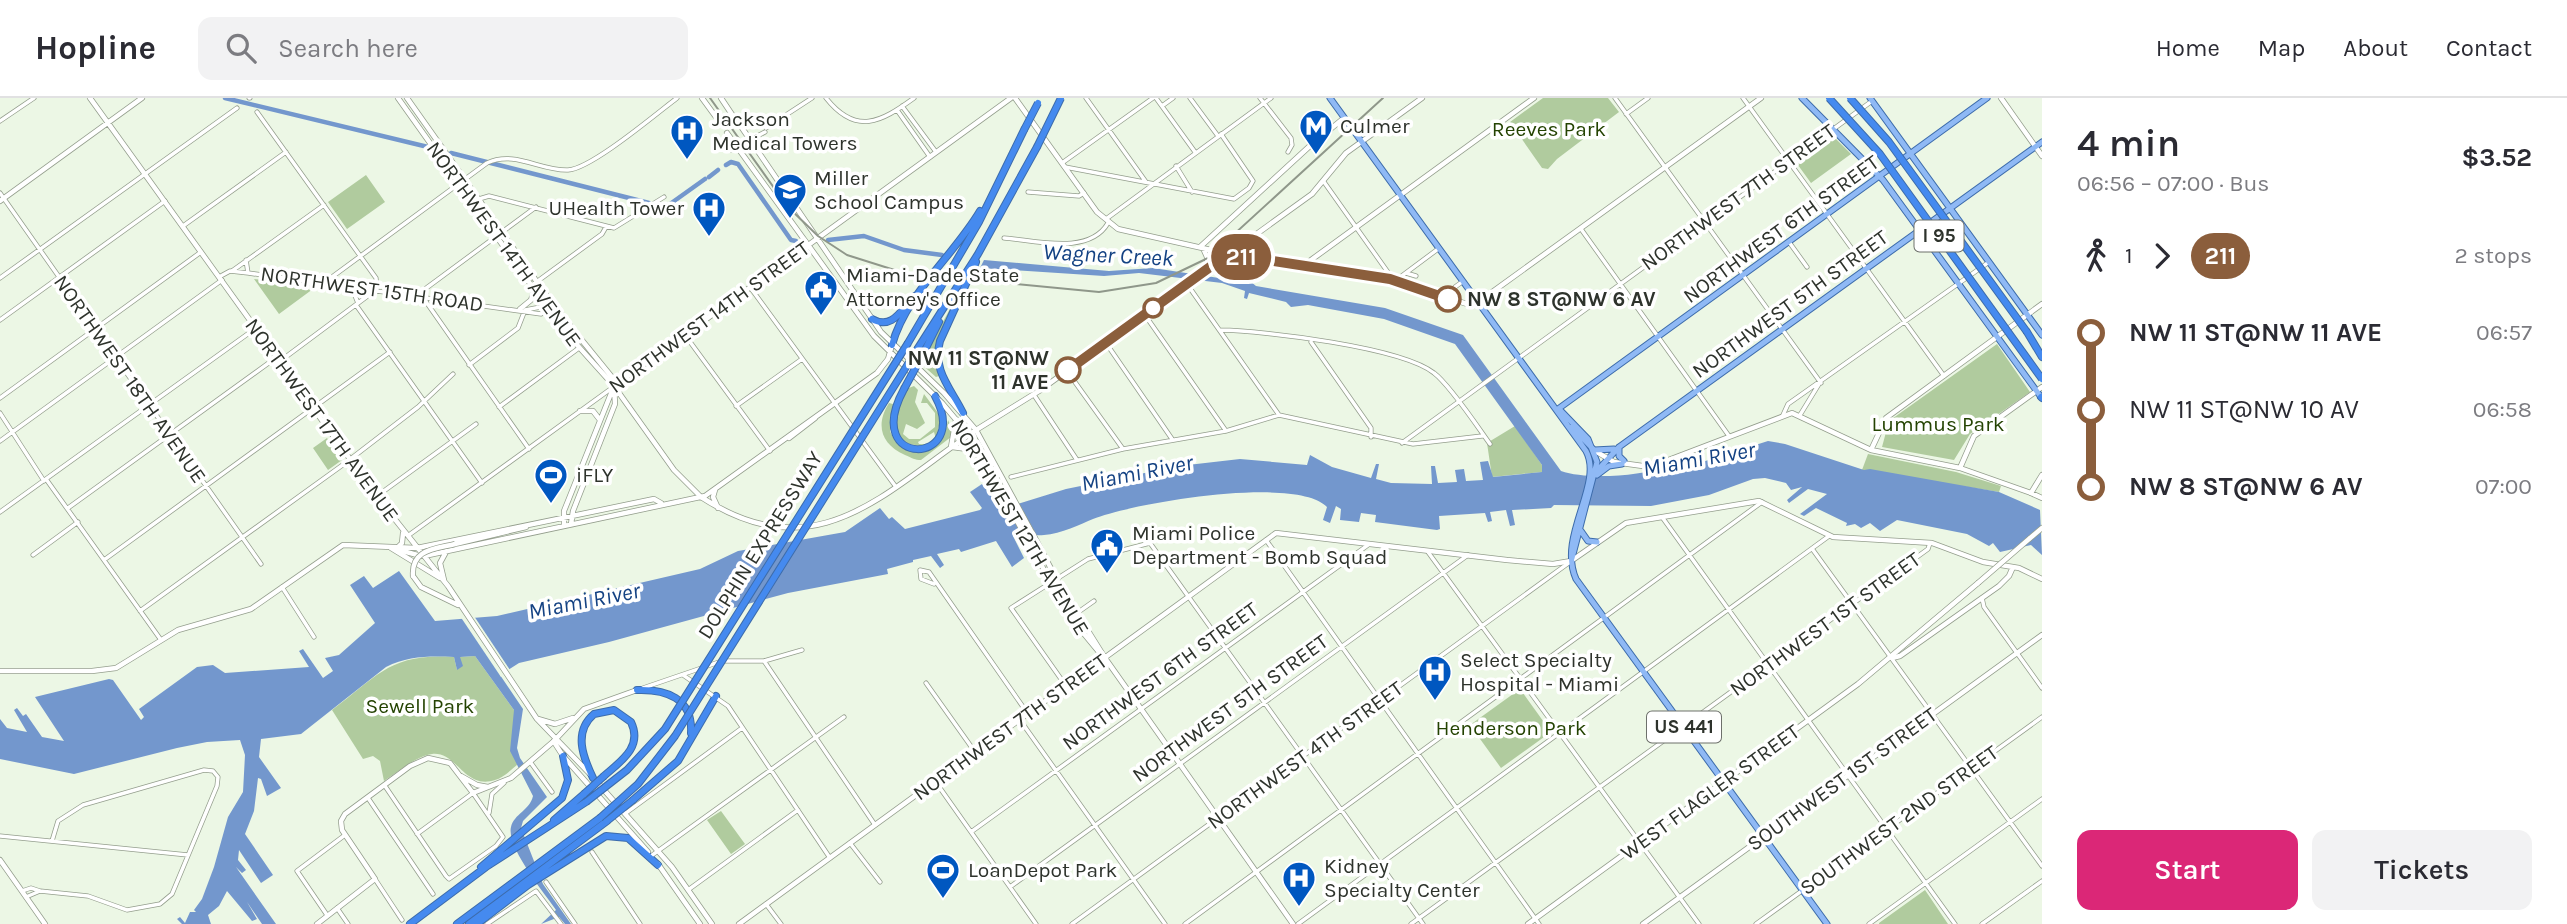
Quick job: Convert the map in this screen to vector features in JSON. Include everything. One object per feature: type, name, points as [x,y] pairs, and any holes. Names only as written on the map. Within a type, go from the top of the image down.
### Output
[{"type":"highway","name":"DOLPHIN EXPRESSWAY","points":[[603,819],[638,784],[675,736],[920,351],[978,254],[1061,98]]},
{"type":"highway","name":"I 95","points":[[1829,98],[1880,154],[2042,379]]},
{"type":"highway","name":"I 95","points":[[1850,98],[1889,142],[2042,350]]},
{"type":"highway","name":"DOLPHIN EXPRESSWAY","points":[[410,924],[465,883],[586,802],[627,770],[665,729],[961,255],[1040,100]]},
{"type":"highway","points":[[892,345],[904,317],[959,244],[993,188]]},
{"type":"highway","points":[[960,416],[940,373],[938,350],[974,271],[978,254]]},
{"type":"highway","points":[[872,319],[881,323],[893,320],[922,290]]},
{"type":"highway","points":[[2027,332],[2042,357]]},
{"type":"highway","points":[[920,351],[894,410],[891,425],[897,439],[913,449],[930,446],[942,434],[944,416],[935,396]]},
{"type":"highway","points":[[637,690],[659,690],[676,696],[689,713],[690,741]]},
{"type":"highway","points":[[477,924],[603,819],[633,800],[671,768],[716,696]]},
{"type":"highway","points":[[541,832],[629,754],[635,740],[631,722],[614,710],[594,714],[583,727],[582,752],[593,778]]},
{"type":"highway","points":[[465,883],[511,840],[554,806],[564,793],[568,777],[563,756]]},
{"type":"highway","points":[[457,924],[527,871],[543,868],[610,835],[632,841],[658,864]]},
{"type":"highway","points":[[469,924],[527,883]]},
{"type":"main road","name":"NORTHWEST 17TH AVENUE","points":[[90,98],[377,496],[444,580],[563,756],[658,864],[700,924]]},
{"type":"main road","points":[[1,197],[142,98]]},
{"type":"main road","name":"NORTHWEST 14TH AVENUE","points":[[398,98],[547,308],[579,349],[614,386],[672,467],[701,497],[719,509],[755,524],[794,528],[821,524],[851,515],[896,487],[976,430],[1034,395],[1324,182],[1342,157],[1422,98]]},
{"type":"main road","name":"NORTHWEST 14TH AVENUE","points":[[407,98],[553,304],[611,376],[614,386]]},
{"type":"main road","points":[[702,98],[721,124]]},
{"type":"main road","points":[[721,98],[733,116]]},
{"type":"main road","points":[[1013,98],[1106,222],[1126,232],[1228,254],[1394,280],[1451,296],[1467,304],[1477,303],[1761,98]]},
{"type":"main road","name":"NORTHWEST 14TH STREET","points":[[614,386],[1013,98]]},
{"type":"main road","points":[[1330,98],[1516,357],[1598,465]]},
{"type":"main road","points":[[1306,267],[1311,260],[1534,98]]},
{"type":"main road","points":[[1802,98],[1880,176],[2041,395],[1973,436],[1960,468]]},
{"type":"main road","name":"NORTHWEST 6TH STREET","points":[[1558,409],[1987,98]]},
{"type":"main road","points":[[2001,98],[2042,156]]},
{"type":"main road","points":[[1871,99],[2042,335]]},
{"type":"main road","points":[[1201,247],[1312,144],[1345,118]]},
{"type":"main road","name":"NORTHWEST 12TH AVENUE","points":[[740,125],[872,319],[892,345],[960,416],[1071,618],[1097,652],[1105,658]]},
{"type":"main road","name":"NORTHWEST 12TH AVENUE","points":[[727,133],[863,323],[890,354],[976,430],[1060,586],[1105,658],[1256,872],[1296,924]]},
{"type":"main road","name":"NORTHWEST 5TH STREET","points":[[1580,521],[1598,465],[1619,447],[2042,142]]},
{"type":"main road","points":[[1212,236],[1217,250]]},
{"type":"main road","points":[[1201,247],[1208,260],[1205,271]]},
{"type":"main road","points":[[523,310],[530,302],[533,288]]},
{"type":"main road","points":[[1871,450],[1886,418],[2042,304]]},
{"type":"main road","points":[[394,548],[424,556],[661,503],[701,497],[716,490],[881,370],[892,345]]},
{"type":"main road","points":[[564,526],[564,518],[614,386]]},
{"type":"main road","points":[[571,524],[615,404],[614,386]]},
{"type":"main road","points":[[1558,409],[1566,414],[1594,450],[1598,465],[1580,521],[1571,561]]},
{"type":"main road","points":[[580,411],[593,411],[600,420]]},
{"type":"main road","points":[[1564,420],[1594,450],[1606,458],[1645,467],[1791,413],[1871,450],[1960,468],[2042,498]]},
{"type":"main road","points":[[960,416],[951,447],[967,449],[983,458]]},
{"type":"main road","points":[[1594,450],[1605,452],[1619,447],[1619,456],[1623,463]]},
{"type":"main road","points":[[1598,465],[1623,463]]},
{"type":"main road","points":[[2031,493],[2042,475]]},
{"type":"main road","points":[[716,490],[713,497],[719,509]]},
{"type":"main road","points":[[0,671],[110,669],[130,662],[161,640],[188,626],[242,614],[347,543],[417,548],[654,499],[661,503]]},
{"type":"main road","points":[[1368,545],[1553,564],[1571,561],[1626,523],[1763,502],[1829,536],[1930,543],[1983,562],[2012,567],[2042,579]]},
{"type":"main road","points":[[1571,561],[1581,530],[1580,521]]},
{"type":"main road","points":[[464,611],[449,599],[421,587],[413,576],[413,565],[421,554],[534,524]]},
{"type":"main road","name":"WEST FLAGLER STREET","points":[[1528,924],[1892,658],[2042,528]]},
{"type":"main road","points":[[1581,530],[1588,541],[1597,542]]},
{"type":"main road","name":"NORTHWEST 7TH STREET","points":[[739,924],[1266,540],[1281,532],[1368,545]]},
{"type":"main road","points":[[394,548],[402,543],[405,534]]},
{"type":"main road","points":[[394,548],[444,580]]},
{"type":"main road","points":[[444,580],[440,563],[446,552]]},
{"type":"main road","name":"US 441","points":[[1571,561],[1576,579],[1827,924]]},
{"type":"main road","name":"WEST FLAGLER STREET","points":[[1892,658],[1900,656],[2004,582],[2012,567]]},
{"type":"main road","name":"SOUTHWEST 1ST STREET","points":[[1643,924],[2042,635]]},
{"type":"main road","points":[[473,793],[504,783],[520,772],[554,741],[573,718],[591,705],[637,690]]},
{"type":"main road","points":[[537,719],[555,724],[573,718]]},
{"type":"main road","name":"NORTHWEST 17TH AVENUE","points":[[554,741],[562,745],[658,850],[712,924]]},
{"type":"main road","points":[[317,924],[375,879],[345,835],[341,826],[343,817],[426,758],[446,761],[473,793]]},
{"type":"main road","points":[[459,774],[477,785],[493,787]]},
{"type":"main road","points":[[473,793],[477,785]]},
{"type":"main road","points":[[0,860],[45,924]]},
{"type":"street","points":[[0,121],[34,98]]},
{"type":"street","points":[[329,283],[488,163],[496,159],[512,158],[557,169],[580,167],[677,98]]},
{"type":"street","points":[[731,150],[811,98]]},
{"type":"street","points":[[826,98],[840,114],[854,121],[875,121],[914,98]]},
{"type":"street","points":[[1086,98],[1146,182]]},
{"type":"street","points":[[1063,165],[1108,129],[1154,98],[1195,152]]},
{"type":"street","points":[[1162,106],[1173,98]]},
{"type":"street","points":[[1063,165],[1234,199],[1253,183],[1252,177],[1190,98]]},
{"type":"street","points":[[1260,98],[1291,138],[1292,145],[1288,152]]},
{"type":"street","points":[[1004,238],[1077,243],[1096,235],[1106,222],[1152,183],[1271,98]]},
{"type":"street","points":[[1615,98],[1821,383]]},
{"type":"street","points":[[1626,114],[1648,98]]},
{"type":"street","points":[[1743,98],[1944,376]]},
{"type":"street","name":"NORTHWEST 7TH STREET","points":[[1402,443],[1871,99]]},
{"type":"street","points":[[902,106],[936,152]]},
{"type":"street","points":[[0,278],[237,108]]},
{"type":"street","points":[[897,110],[930,157]]},
{"type":"street","points":[[68,508],[168,435],[278,359],[290,354],[377,289],[376,278],[257,112]]},
{"type":"street","points":[[183,226],[286,152]]},
{"type":"street","points":[[1176,166],[1192,192]]},
{"type":"street","points":[[1324,182],[1394,280],[1438,249]]},
{"type":"street","points":[[1028,192],[1079,196],[1084,193]]},
{"type":"street","points":[[478,199],[489,195],[606,227],[619,228],[664,197]]},
{"type":"street","name":"NORTHWEST 18TH AVENUE","points":[[1,197],[151,403],[168,435],[261,564]]},
{"type":"street","points":[[0,320],[165,201]]},
{"type":"street","points":[[232,271],[324,205]]},
{"type":"street","points":[[529,449],[422,296],[425,289],[536,207]]},
{"type":"street","points":[[533,288],[537,282],[602,234],[606,227]]},
{"type":"street","points":[[1581,229],[1729,436]]},
{"type":"street","points":[[1789,242],[1807,267]]},
{"type":"street","points":[[0,398],[201,252]]},
{"type":"street","points":[[246,260],[248,273]]},
{"type":"street","points":[[1783,415],[1788,404],[1989,262]]},
{"type":"street","name":"NORTHWEST 15TH ROAD","points":[[0,441],[232,271],[523,310],[547,308],[553,304]]},
{"type":"street","points":[[1406,273],[1416,276]]},
{"type":"street","points":[[1189,282],[1279,415]]},
{"type":"street","points":[[1455,286],[1462,282]]},
{"type":"street","points":[[351,286],[357,304],[482,483]]},
{"type":"street","points":[[750,287],[896,487]]},
{"type":"street","points":[[469,365],[518,328],[523,310]]},
{"type":"street","points":[[1144,315],[1226,431]]},
{"type":"street","points":[[0,512],[256,328]]},
{"type":"street","points":[[1220,330],[1372,350],[1421,365],[1440,379],[1490,444]]},
{"type":"street","points":[[685,335],[770,451]]},
{"type":"street","points":[[1310,340],[1371,428],[1371,437]]},
{"type":"street","points":[[1106,342],[1172,439]]},
{"type":"street","points":[[499,407],[585,344]]},
{"type":"street","points":[[104,559],[390,352]]},
{"type":"street","points":[[736,406],[802,359]]},
{"type":"street","points":[[1067,371],[1123,449]]},
{"type":"street","points":[[140,611],[243,538],[424,401],[453,374]]},
{"type":"street","points":[[1800,415],[1821,383]]},
{"type":"street","name":"NORTHWEST 14TH STREET","points":[[405,534],[482,483],[614,386]]},
{"type":"street","points":[[1034,395],[1077,460]]},
{"type":"street","points":[[1788,404],[1791,413]]},
{"type":"street","points":[[0,413],[161,640]]},
{"type":"street","points":[[1011,477],[1123,449],[1226,431],[1279,415],[1402,443],[1425,444],[1482,436]]},
{"type":"street","points":[[377,496],[476,424]]},
{"type":"street","points":[[1185,924],[1690,558],[1763,502]]},
{"type":"street","points":[[1662,517],[1955,924]]},
{"type":"street","points":[[33,555],[78,522]]},
{"type":"street","points":[[1296,924],[1829,536]]},
{"type":"street","points":[[1266,540],[1539,924]]},
{"type":"street","points":[[1066,686],[1011,608],[1088,559],[1147,542],[1154,546],[1423,924]]},
{"type":"street","name":"NORTHWEST 1ST STREET","points":[[1411,924],[1928,549],[1930,543]]},
{"type":"street","name":"NORTHWEST 6TH STREET","points":[[971,832],[1368,545]]},
{"type":"street","points":[[1813,550],[2042,866]]},
{"type":"street","points":[[1429,552],[1699,924]]},
{"type":"street","name":"NORTHWEST 5TH STREET","points":[[1010,887],[1468,555]]},
{"type":"street","name":"NORTHWEST 4TH STREET","points":[[1072,924],[1571,561]]},
{"type":"street","points":[[934,584],[921,579],[920,570],[929,572],[934,584],[1028,714]]},
{"type":"street","points":[[282,587],[314,637]]},
{"type":"street","points":[[1982,598],[1984,607],[2042,688]]},
{"type":"street","points":[[1077,613],[1094,601]]},
{"type":"street","points":[[637,690],[722,662],[764,661],[802,650]]},
{"type":"street","points":[[764,661],[875,825]]},
{"type":"street","points":[[683,675],[716,696],[743,728],[830,858]]},
{"type":"street","points":[[926,683],[975,752]]},
{"type":"street","points":[[651,856],[844,717]]},
{"type":"street","name":"SOUTHWEST 2ND STREET","points":[[1756,924],[2042,717]]},
{"type":"street","points":[[1020,720],[1165,924]]},
{"type":"street","points":[[626,813],[743,728]]},
{"type":"street","points":[[529,765],[552,792]]},
{"type":"street","points":[[22,891],[31,888],[92,897],[122,909],[156,905],[171,896],[218,779],[215,772],[204,770],[83,804],[60,819],[52,841]]},
{"type":"street","points":[[935,781],[1036,924]]},
{"type":"street","points":[[489,815],[491,797],[504,783]]},
{"type":"street","points":[[385,786],[417,834],[447,878],[453,878],[502,839],[473,793],[417,834]]},
{"type":"street","points":[[368,798],[433,894]]},
{"type":"street","points":[[1869,924],[2042,799]]},
{"type":"street","points":[[688,890],[798,810]]},
{"type":"street","points":[[327,915],[297,871],[345,835]]},
{"type":"street","points":[[0,836],[188,855]]},
{"type":"street","points":[[850,843],[880,882]]},
{"type":"street","points":[[592,852],[640,924]]},
{"type":"street","points":[[375,879],[402,920]]},
{"type":"street","points":[[1982,924],[2042,881]]},
{"type":"street","points":[[546,882],[575,924]]},
{"type":"street","points":[[26,897],[40,891]]},
{"type":"street","points":[[487,924],[536,891],[561,924]]},
{"type":"street","points":[[766,904],[781,924]]},
{"type":"street","points":[[337,908],[348,924]]},
{"type":"green space","name":"Reeves Park","points":[[1543,98],[1608,98],[1619,112],[1557,159],[1548,169],[1542,168],[1510,122]]},
{"type":"green space","points":[[1832,135],[1851,154],[1811,183],[1795,161]]},
{"type":"green space","points":[[366,175],[385,202],[347,229],[328,202]]},
{"type":"green space","points":[[254,279],[317,286],[279,314]]},
{"type":"green space","points":[[952,305],[935,358],[939,376],[936,377],[920,363],[927,363],[925,355]]},
{"type":"green space","name":"Lummus Park","points":[[1997,344],[2030,392],[1970,434],[1954,460],[1882,447],[1889,421]]},
{"type":"green space","points":[[914,386],[918,390],[915,402],[925,423],[917,429],[906,424],[903,434],[909,439],[920,439],[935,427],[935,413],[927,403],[921,403],[924,394],[941,417],[936,439],[934,432],[918,442],[930,444],[918,445],[905,442],[896,434],[894,428],[896,413],[906,389]]},
{"type":"green space","points":[[889,403],[893,404],[890,431],[904,449],[913,452],[932,448],[945,432],[948,420],[952,429],[951,437],[921,460],[897,451],[883,433],[882,419]]},
{"type":"green space","points":[[1515,426],[1542,465],[1542,472],[1492,477],[1487,443]]},
{"type":"green space","points":[[327,438],[342,460],[328,470],[313,448]]},
{"type":"green space","name":"Lummus Park","points":[[1868,454],[1956,472],[2001,486],[1999,492],[1862,470]]},
{"type":"green space","name":"Sewell Park","points":[[475,656],[514,710],[512,744],[518,764],[501,777],[484,782],[468,775],[448,758],[432,754],[413,761],[384,781],[380,761],[373,756],[363,759],[332,710],[374,677],[400,663],[432,657],[454,657],[457,670],[460,657]]},
{"type":"green space","name":"Henderson Park","points":[[1520,689],[1551,732],[1501,768],[1470,725]]},
{"type":"green space","points":[[721,811],[745,844],[731,854],[707,820]]},
{"type":"green space","points":[[1925,890],[1948,924],[1879,924],[1879,923]]},
{"type":"water","name":"Miami River","points":[[984,260],[1109,271],[1153,268],[1219,278],[1231,267],[1243,270],[1245,277],[1256,286],[1385,308],[1463,335],[1561,471],[1614,476],[1666,467],[1674,471],[1768,441],[1864,470],[1999,492],[2040,510],[2042,555],[2031,545],[2000,552],[1993,543],[1989,546],[1967,534],[1897,520],[1880,531],[1870,523],[1861,528],[1855,524],[1846,526],[1847,523],[1816,508],[1804,516],[1800,514],[1827,494],[1808,489],[1789,503],[1787,500],[1802,487],[1791,490],[1786,483],[1765,478],[1753,479],[1709,495],[1651,506],[1554,505],[1551,508],[1512,510],[1515,525],[1510,526],[1506,510],[1490,512],[1492,521],[1488,522],[1485,513],[1439,516],[1440,529],[1437,530],[1375,522],[1376,515],[1361,513],[1359,522],[1340,520],[1341,509],[1336,506],[1330,523],[1323,520],[1327,507],[1310,498],[1283,493],[1214,495],[1142,506],[1050,534],[1013,536],[1024,558],[1012,567],[996,541],[961,552],[959,549],[937,554],[944,565],[940,568],[931,556],[913,560],[887,569],[888,574],[788,593],[609,642],[519,663],[500,675],[523,709],[517,748],[520,758],[547,797],[523,821],[521,828],[543,884],[571,924],[565,924],[559,917],[541,924],[556,910],[520,858],[511,836],[515,819],[529,805],[533,796],[510,751],[514,710],[475,656],[460,657],[463,666],[457,670],[454,657],[419,658],[394,663],[301,734],[261,739],[259,757],[281,788],[267,796],[261,779],[258,778],[254,811],[245,834],[273,875],[261,883],[239,850],[238,860],[246,870],[242,873],[236,867],[276,924],[262,924],[247,902],[257,919],[252,921],[227,891],[219,906],[208,915],[211,924],[182,924],[177,919],[180,917],[185,923],[190,912],[196,912],[194,910],[202,899],[214,867],[228,817],[243,792],[245,755],[240,740],[207,742],[177,748],[74,774],[0,759],[0,719],[7,728],[27,732],[14,710],[17,708],[23,716],[26,714],[42,737],[64,741],[35,697],[109,679],[113,680],[141,720],[144,717],[139,709],[197,667],[213,665],[225,673],[309,667],[299,651],[303,649],[323,678],[333,671],[325,658],[339,655],[375,623],[350,585],[364,576],[373,588],[399,571],[435,621],[497,616],[700,569],[738,551],[845,532],[880,508],[889,519],[892,517],[905,529],[980,510],[982,508],[970,492],[982,484],[1001,509],[1066,489],[1179,466],[1240,459],[1307,465],[1310,455],[1332,467],[1371,478],[1376,464],[1379,464],[1376,479],[1391,483],[1432,484],[1431,466],[1435,466],[1438,483],[1457,482],[1455,470],[1464,469],[1466,481],[1483,480],[1480,462],[1488,461],[1493,477],[1542,472],[1542,465],[1455,344],[1384,319],[1308,305],[1291,307],[1286,302],[1249,293],[1247,299],[1244,298],[1245,291],[1222,283],[1139,273],[1104,276],[980,268]]},
{"type":"pier","points":[[460,616],[474,616],[510,670],[501,677]]},
{"type":"waterway","points":[[225,98],[428,147]]},
{"type":"waterway","points":[[451,153],[649,203]]},
{"type":"waterway","points":[[726,165],[731,162],[738,164],[791,240],[796,241]]},
{"type":"waterway","points":[[709,177],[718,170]]},
{"type":"waterway","points":[[658,205],[670,204],[705,179]]},
{"type":"waterway","name":"Wagner Creek","points":[[828,240],[864,236],[904,250],[942,255]]},
{"type":"railway","points":[[710,98],[787,206],[818,236],[847,255],[904,273],[1099,292],[1156,283],[1208,258],[1383,98]]},
{"type":"bus line","name":"211","points":[[1068,370],[1228,254],[1390,279],[1448,299]]},
{"type":"place","name":"Culmer","points":[[1316,156]]},
{"type":"place","name":"Jackson Medical Towers","points":[[687,161]]},
{"type":"place","name":"Miller School Campus","points":[[790,220]]},
{"type":"place","name":"UHealth Tower","points":[[709,238]]},
{"type":"place","name":"NW 8 ST@NW 6 AV","points":[[1448,299]]},
{"type":"place","name":"Miami-Dade State Attorney's Office","points":[[821,317]]},
{"type":"place","name":"NW 11 ST@NW 11 AVE","points":[[1068,370]]},
{"type":"place","name":"iFLY","points":[[551,505]]},
{"type":"place","name":"Miami Police Department - Bomb Squad","points":[[1107,575]]},
{"type":"place","name":"Select Specialty Hospital - Miami","points":[[1435,702]]},
{"type":"place","name":"LoanDepot Park","points":[[943,900]]},
{"type":"place","name":"Kidney Specialty Center","points":[[1299,908]]}]
